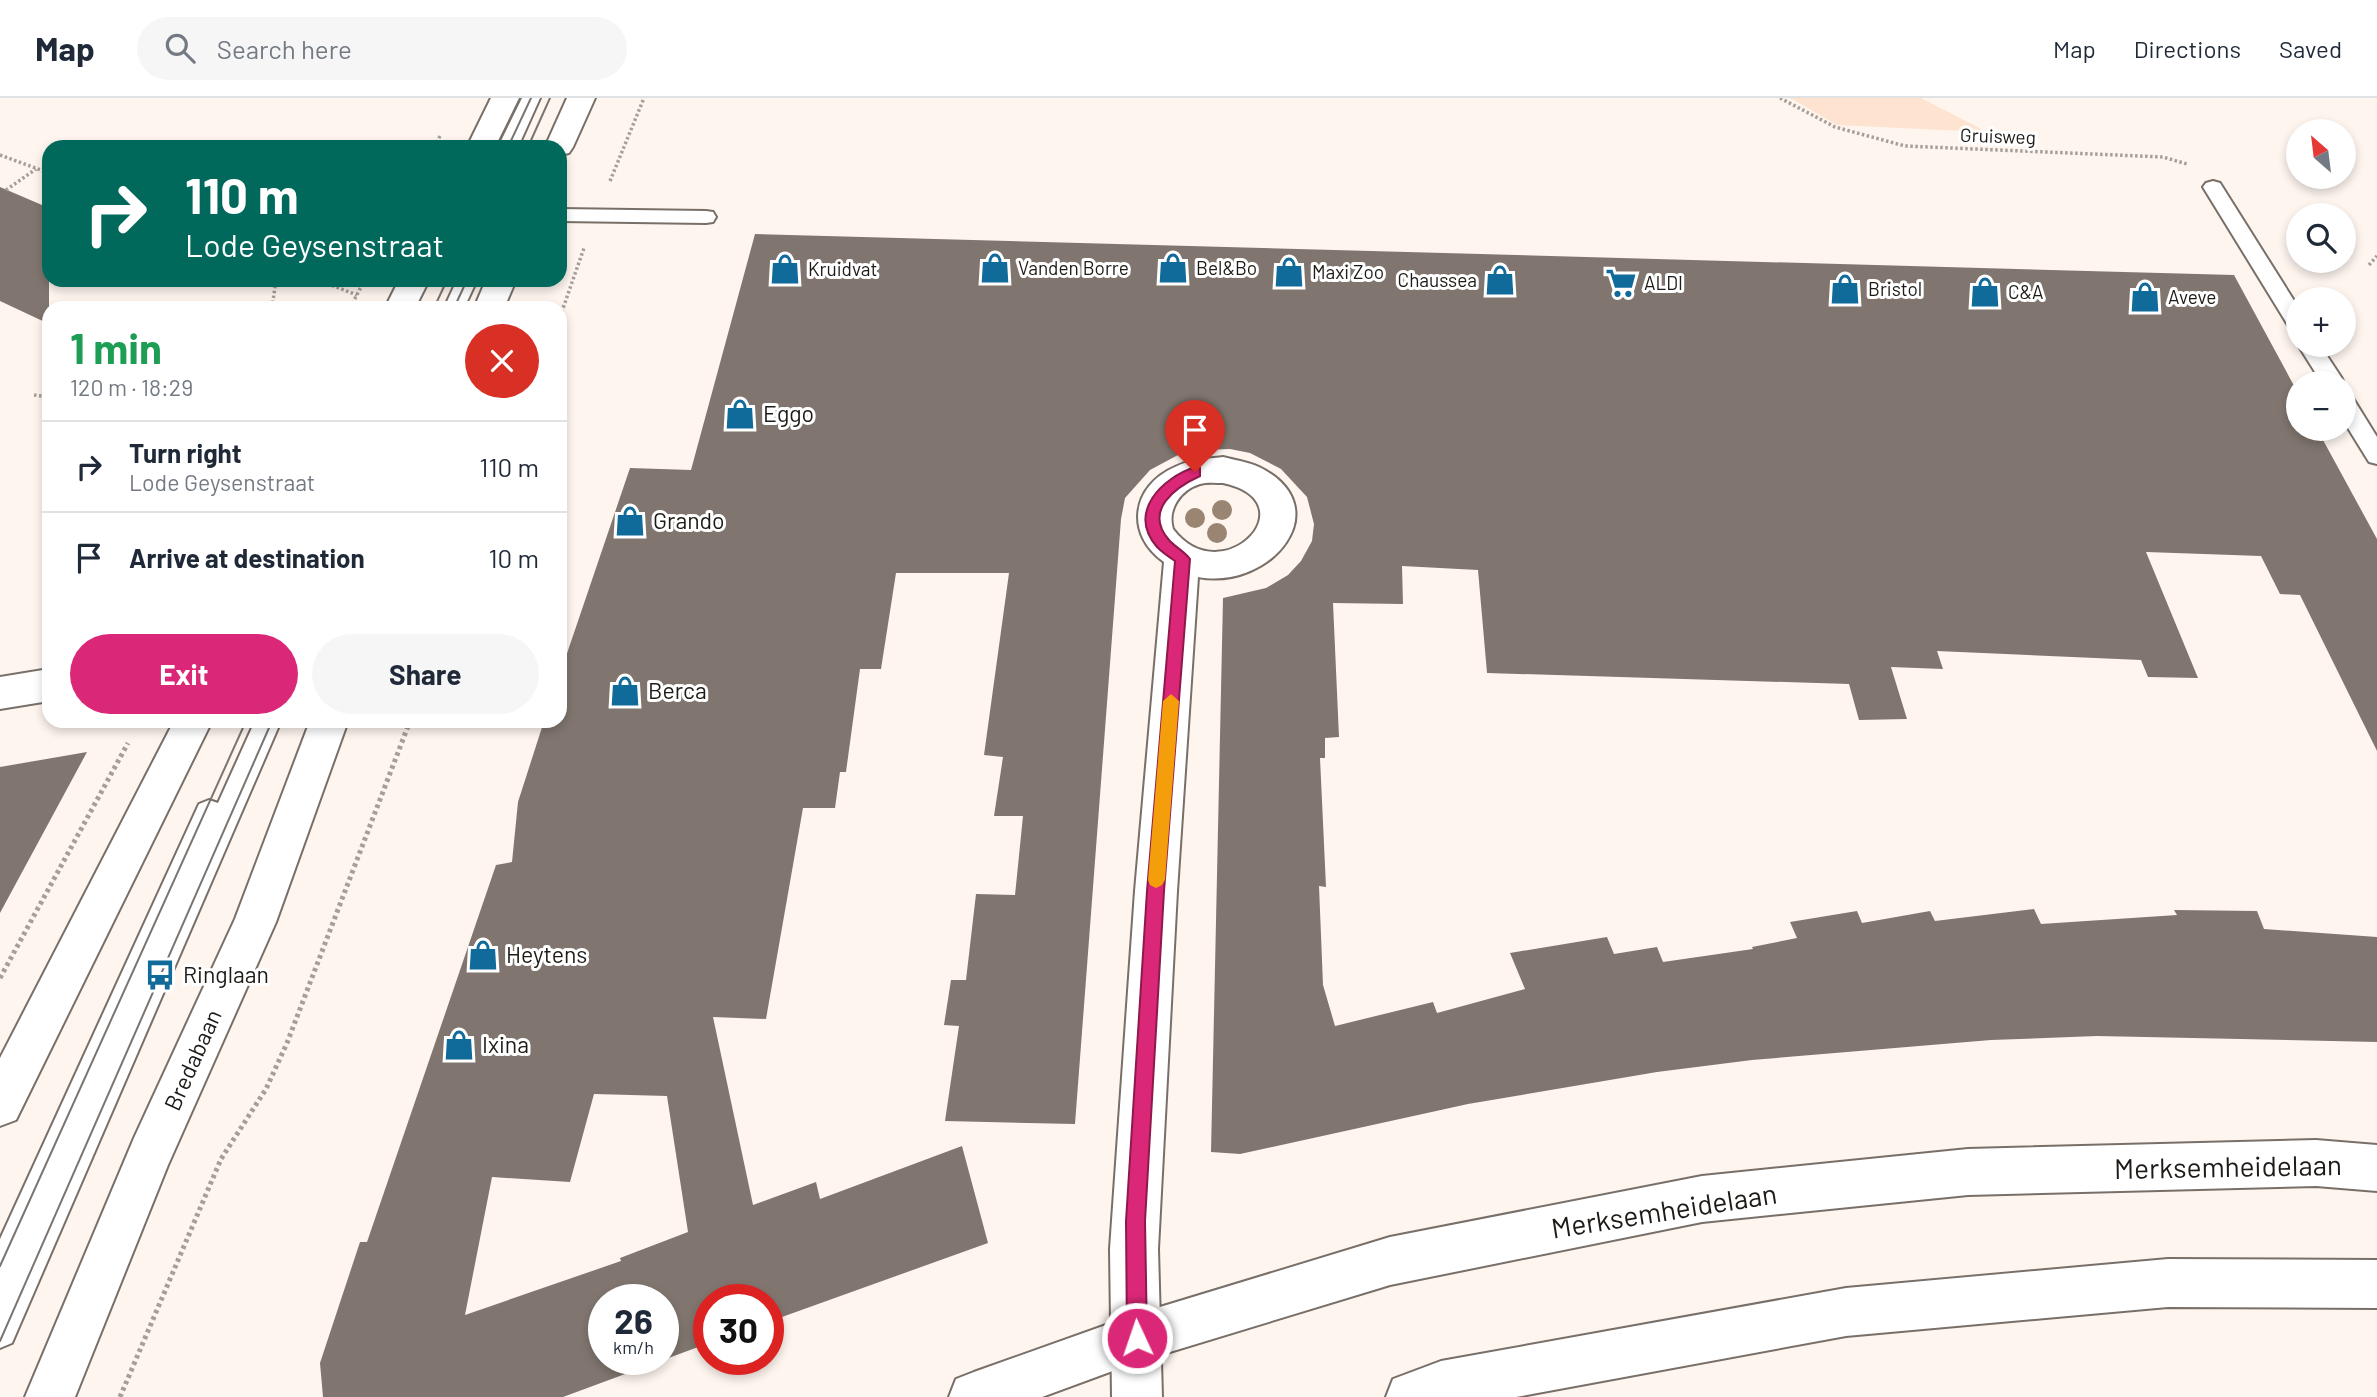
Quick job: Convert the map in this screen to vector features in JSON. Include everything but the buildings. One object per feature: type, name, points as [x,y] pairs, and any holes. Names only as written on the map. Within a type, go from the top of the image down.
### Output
[{"type":"street","points":[[484,140],[505,98]]},
{"type":"street","points":[[562,140],[582,98]]},
{"type":"street","points":[[1137,1397],[1134,1235],[1156,891],[1182,559]]},
{"type":"street","points":[[0,693],[42,686]]},
{"type":"street","points":[[0,1104],[189,728]]},
{"type":"street","name":"Bredabaan","points":[[50,1397],[150,1154],[255,922],[326,728]]},
{"type":"street","name":"Merksemheidelaan","points":[[974,1397],[1137,1338],[1390,1261],[1702,1199],[1968,1172],[2316,1163],[2377,1168]]},
{"type":"street","points":[[1411,1397],[1441,1386],[1846,1312],[2168,1283],[2377,1284]]},
{"type":"lane","points":[[511,140],[531,98]]},
{"type":"lane","points":[[531,140],[551,98]]},
{"type":"lane","points":[[2213,187],[2286,306]]},
{"type":"lane","points":[[567,215],[706,217]]},
{"type":"lane","points":[[2356,422],[2377,456]]},
{"type":"lane","points":[[0,1276],[246,728]]},
{"type":"lane","points":[[0,1331],[265,728]]},
{"type":"path","name":"Gruisweg","points":[[1780,98],[1835,127],[1905,146],[2163,157],[2200,167],[2213,187]]},
{"type":"path","points":[[0,155],[42,170]]},
{"type":"path","points":[[6,190],[37,168]]},
{"type":"path","points":[[2369,265],[2377,256]]},
{"type":"path","points":[[336,287],[357,295]]},
{"type":"path","points":[[34,395],[42,396]]},
{"type":"path","points":[[120,1397],[221,1158],[266,1089],[287,1043],[407,728]]},
{"type":"path","points":[[0,978],[134,733]]},
{"type":"shaded area","points":[[1790,98],[1921,98],[1987,132],[1837,125]]},
{"type":"tram line","points":[[511,140],[531,98]]},
{"type":"tram line","points":[[531,140],[550,98]]},
{"type":"tram line","points":[[437,301],[444,287]]},
{"type":"tram line","points":[[457,301],[464,287]]},
{"type":"tram line","points":[[0,1266],[243,728]]},
{"type":"tram line","points":[[0,1341],[269,728]]},
{"type":"slow traffic","points":[[1156,880],[1171,701]]},
{"type":"place","name":"Vanden Borre","points":[[995,268]]},
{"type":"place","name":"Bel&Bo","points":[[1173,268]]},
{"type":"place","name":"Kruidvat","points":[[785,269]]},
{"type":"place","name":"Maxi Zoo","points":[[1289,272]]},
{"type":"place","name":"Chaussea","points":[[1500,280]]},
{"type":"place","name":"ALDI","points":[[1621,283]]},
{"type":"place","name":"Bristol","points":[[1845,289]]},
{"type":"place","name":"C&A","points":[[1985,292]]},
{"type":"place","name":"Aveve","points":[[2145,297]]},
{"type":"place","name":"Eggo","points":[[740,414]]},
{"type":"place","name":"Grando","points":[[630,521]]},
{"type":"place","name":"Berca","points":[[625,691]]},
{"type":"place","name":"Heytens","points":[[483,955]]},
{"type":"place","name":"Ringlaan","points":[[160,975]]},
{"type":"place","name":"Ixina","points":[[459,1045]]},
{"type":"route","points":[[1137,1338],[1135,1221],[1156,891],[1182,559],[1162,543],[1153,522],[1157,501],[1172,483],[1195,472]]}]
